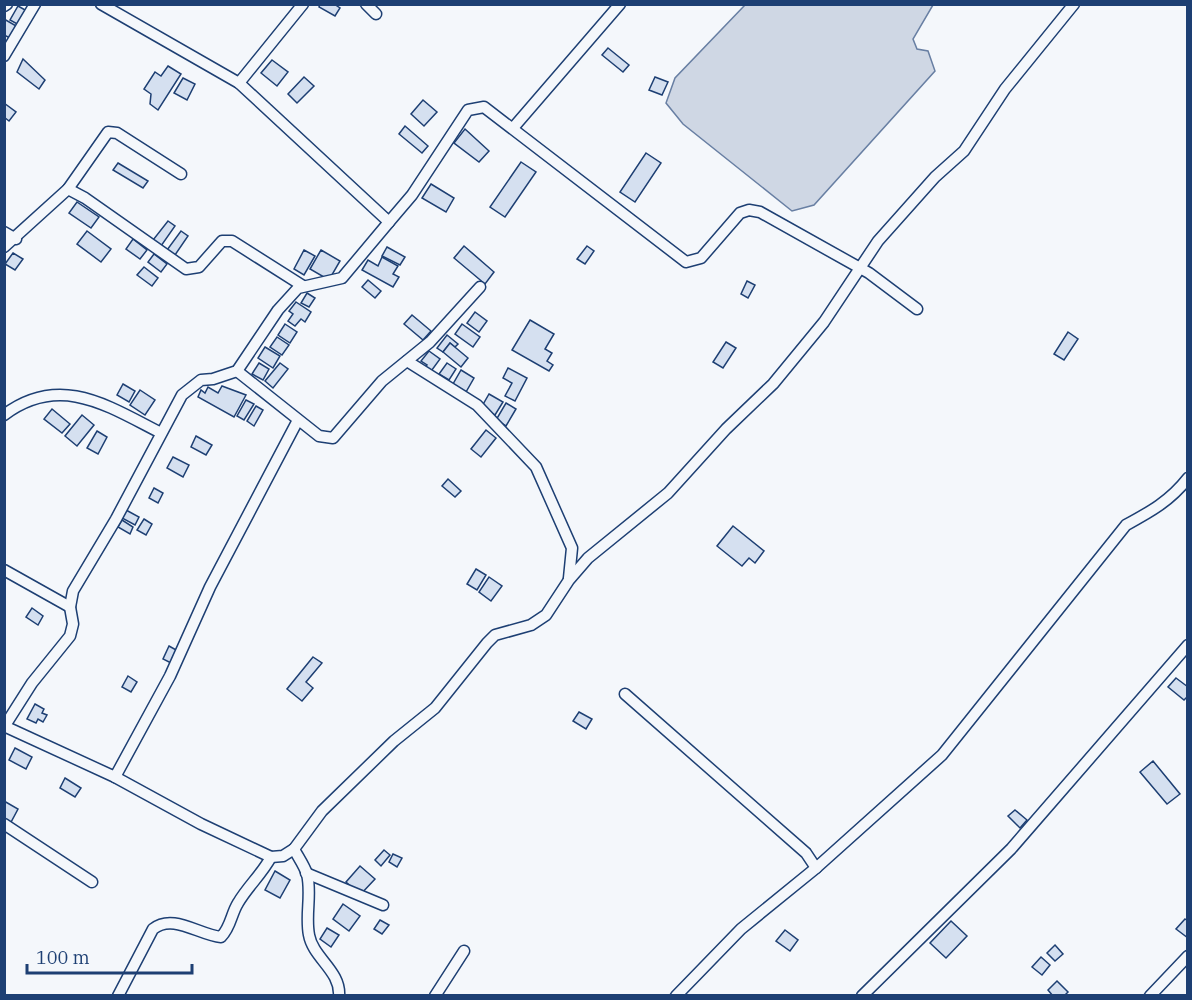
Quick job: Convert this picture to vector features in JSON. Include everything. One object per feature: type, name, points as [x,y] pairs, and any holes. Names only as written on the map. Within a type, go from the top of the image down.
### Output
[{"type":"street","points":[[4,56],[35,4]]},
{"type":"street","points":[[101,4],[239,83],[389,222]]},
{"type":"street","points":[[239,83],[303,4]]},
{"type":"street","points":[[366,4],[376,14]]},
{"type":"street","points":[[513,128],[620,4]]},
{"type":"street","points":[[917,309],[861,269],[760,212],[749,210],[740,213],[701,258],[686,262],[484,107],[468,110],[412,195],[342,278],[303,286],[278,310],[237,371],[213,379],[201,380],[182,395],[116,519],[73,591],[70,607],[73,624],[70,636],[32,683],[5,726],[115,777],[201,824],[271,856],[283,856],[294,849],[322,811],[394,741],[435,708],[495,635],[531,625],[546,615],[569,579],[588,558],[668,494],[726,429],[773,384],[824,322],[861,269],[878,241],[935,177],[964,151],[1005,89],[1074,4]]},
{"type":"street","points":[[4,248],[68,189],[108,132],[117,133],[180,174]]},
{"type":"street","points":[[68,189],[85,198],[186,269],[199,267],[222,241],[232,241],[303,286]]},
{"type":"street","points":[[4,232],[16,239]]},
{"type":"street","points":[[237,371],[319,436],[333,438],[381,381],[447,325],[480,287]]},
{"type":"street","points":[[407,361],[477,405],[536,467],[572,548],[569,579]]},
{"type":"street","points":[[4,415],[26,401],[59,394],[113,406],[161,433]]},
{"type":"street","points":[[115,777],[170,676],[210,587],[298,420]]},
{"type":"street","points":[[676,996],[741,929],[816,868],[942,755],[1126,525],[1154,510],[1176,494],[1188,478]]},
{"type":"street","points":[[4,570],[70,607]]},
{"type":"street","points":[[862,996],[1011,849],[1188,645]]},
{"type":"street","points":[[625,694],[806,853],[816,868]]},
{"type":"street","points":[[4,824],[93,882]]},
{"type":"street","points":[[294,849],[306,873],[308,934],[316,953],[332,972],[339,985],[339,996]]},
{"type":"street","points":[[118,996],[153,929],[160,923],[174,923],[221,937],[226,932],[238,902],[260,876],[271,856]]},
{"type":"street","points":[[306,873],[383,905]]},
{"type":"street","points":[[435,996],[464,951]]},
{"type":"street","points":[[1150,996],[1188,956]]},
{"type":"shaded area","points":[[745,5],[933,5],[913,39],[917,49],[928,51],[935,71],[814,205],[792,211],[683,124],[666,103],[675,78]]},
{"type":"building","points":[[320,4],[334,4],[340,8],[335,16],[319,7]]},
{"type":"building","points":[[18,6],[27,11],[19,25],[10,20]]},
{"type":"building","points":[[4,19],[18,27],[12,39],[4,35]]},
{"type":"building","points":[[608,48],[629,65],[623,72],[602,55]]},
{"type":"building","points":[[23,59],[45,80],[39,89],[17,72]]},
{"type":"building","points":[[272,60],[288,72],[277,86],[261,73]]},
{"type":"building","points":[[168,66],[181,74],[158,110],[150,104],[151,94],[144,89],[155,72],[161,76]]},
{"type":"building","points":[[304,77],[314,86],[297,103],[288,94]]},
{"type":"building","points":[[655,77],[668,82],[662,95],[649,90]]},
{"type":"building","points":[[183,78],[195,84],[187,100],[174,93]]},
{"type":"building","points":[[423,100],[437,112],[424,126],[411,114]]},
{"type":"building","points":[[4,103],[16,112],[9,121],[4,117]]},
{"type":"building","points":[[405,126],[428,146],[422,153],[399,134]]},
{"type":"building","points":[[465,129],[489,151],[479,162],[454,143]]},
{"type":"building","points":[[646,153],[661,163],[635,202],[620,192]]},
{"type":"building","points":[[521,162],[536,172],[505,217],[490,207]]},
{"type":"building","points":[[118,163],[148,181],[143,188],[113,170]]},
{"type":"building","points":[[431,184],[454,198],[446,212],[422,198]]},
{"type":"building","points":[[77,202],[99,217],[91,228],[69,213]]},
{"type":"building","points":[[168,221],[175,226],[161,246],[153,240]]},
{"type":"building","points":[[87,231],[111,249],[101,262],[77,244]]},
{"type":"building","points":[[181,231],[188,236],[175,255],[167,250]]},
{"type":"building","points":[[133,239],[147,250],[140,259],[126,249]]},
{"type":"building","points":[[464,246],[494,272],[485,284],[454,258]]},
{"type":"building","points":[[587,246],[594,251],[585,264],[577,259]]},
{"type":"building","points":[[387,247],[405,257],[400,265],[382,256]]},
{"type":"building","points":[[304,250],[315,256],[304,275],[294,269]]},
{"type":"building","points":[[321,250],[340,261],[329,280],[310,269]]},
{"type":"building","points":[[13,253],[23,259],[15,270],[5,264]]},
{"type":"building","points":[[154,254],[167,264],[161,272],[148,262]]},
{"type":"building","points":[[382,257],[398,266],[393,274],[399,277],[393,287],[362,270],[368,260],[378,266]]},
{"type":"building","points":[[144,267],[158,278],[152,286],[137,275]]},
{"type":"building","points":[[368,280],[381,291],[375,298],[362,287]]},
{"type":"building","points":[[747,281],[755,285],[748,298],[741,294]]},
{"type":"building","points":[[307,293],[315,298],[309,307],[301,303]]},
{"type":"building","points":[[296,302],[311,312],[305,322],[301,319],[295,326],[288,321],[293,314],[289,311]]},
{"type":"building","points":[[475,312],[487,321],[479,332],[467,323]]},
{"type":"building","points":[[412,315],[431,331],[423,340],[404,324]]},
{"type":"building","points":[[530,320],[554,334],[545,349],[552,353],[547,361],[553,365],[549,371],[512,350]]},
{"type":"building","points":[[285,324],[297,332],[290,343],[278,335]]},
{"type":"building","points":[[462,324],[480,337],[473,347],[455,334]]},
{"type":"building","points":[[1068,332],[1078,339],[1064,360],[1054,354]]},
{"type":"building","points":[[447,335],[458,344],[455,347],[450,343],[443,352],[437,348]]},
{"type":"building","points":[[277,337],[289,345],[282,355],[270,347]]},
{"type":"building","points":[[726,342],[736,348],[723,368],[713,362]]},
{"type":"building","points":[[450,343],[468,358],[461,367],[443,352]]},
{"type":"building","points":[[265,347],[280,356],[273,368],[258,358]]},
{"type":"building","points":[[429,351],[440,359],[429,374],[423,370],[427,365],[421,361]]},
{"type":"building","points":[[259,363],[269,369],[263,380],[252,374]]},
{"type":"building","points":[[280,363],[288,369],[273,388],[265,381]]},
{"type":"building","points":[[447,363],[456,369],[449,380],[439,374]]},
{"type":"building","points":[[508,368],[527,378],[515,401],[505,396],[512,383],[503,378]]},
{"type":"building","points":[[461,370],[474,378],[466,392],[453,384]]},
{"type":"building","points":[[123,384],[135,391],[129,402],[117,395]]},
{"type":"building","points":[[222,386],[246,395],[234,417],[198,397],[201,390],[205,393],[208,387],[218,393]]},
{"type":"building","points":[[140,390],[155,400],[145,415],[130,405]]},
{"type":"building","points":[[489,394],[503,402],[495,415],[481,408]]},
{"type":"building","points":[[246,400],[254,404],[244,420],[237,416]]},
{"type":"building","points":[[506,403],[516,409],[506,426],[496,420]]},
{"type":"building","points":[[256,406],[263,410],[254,426],[247,421]]},
{"type":"building","points":[[52,409],[70,424],[62,433],[44,419]]},
{"type":"building","points":[[82,415],[94,425],[77,446],[65,436]]},
{"type":"building","points":[[486,430],[496,438],[481,457],[471,449]]},
{"type":"building","points":[[97,431],[107,437],[98,454],[87,448]]},
{"type":"building","points":[[196,436],[212,445],[206,455],[191,447]]},
{"type":"building","points":[[173,457],[189,465],[183,477],[167,468]]},
{"type":"building","points":[[448,479],[461,491],[455,497],[442,486]]},
{"type":"building","points":[[154,488],[163,493],[158,503],[149,498]]},
{"type":"building","points":[[126,510],[139,517],[135,525],[122,518]]},
{"type":"building","points":[[144,519],[152,524],[146,535],[137,530]]},
{"type":"building","points":[[122,520],[133,527],[130,534],[118,527]]},
{"type":"building","points":[[733,526],[764,551],[755,563],[749,558],[742,566],[717,546]]},
{"type":"building","points":[[476,569],[486,575],[477,590],[467,584]]},
{"type":"building","points":[[489,577],[502,586],[491,601],[479,592]]},
{"type":"building","points":[[32,608],[43,616],[38,625],[26,617]]},
{"type":"building","points":[[169,646],[178,651],[171,663],[163,659]]},
{"type":"building","points":[[313,657],[322,663],[306,682],[313,688],[302,701],[287,689]]},
{"type":"building","points":[[128,676],[137,682],[131,692],[122,687]]},
{"type":"building","points":[[1176,678],[1188,687],[1188,696],[1184,700],[1168,687]]},
{"type":"building","points":[[35,704],[44,709],[42,713],[47,715],[43,722],[38,719],[36,723],[27,719]]},
{"type":"building","points":[[579,712],[592,719],[586,729],[573,721]]},
{"type":"building","points":[[15,748],[32,757],[26,769],[9,760]]},
{"type":"building","points":[[1153,761],[1180,794],[1167,804],[1140,772]]},
{"type":"building","points":[[65,778],[81,788],[75,797],[60,788]]},
{"type":"building","points":[[4,801],[18,809],[10,824],[4,821]]},
{"type":"building","points":[[1015,810],[1027,820],[1020,828],[1008,816]]},
{"type":"building","points":[[384,850],[390,855],[381,866],[375,860]]},
{"type":"building","points":[[393,854],[402,858],[397,867],[389,862]]},
{"type":"building","points":[[360,866],[375,879],[360,895],[346,882]]},
{"type":"building","points":[[275,871],[290,880],[280,898],[265,890]]},
{"type":"building","points":[[343,904],[360,916],[349,931],[333,919]]},
{"type":"building","points":[[1185,919],[1188,921],[1188,938],[1176,929]]},
{"type":"building","points":[[380,920],[389,925],[382,934],[374,929]]},
{"type":"building","points":[[951,921],[967,936],[946,958],[930,943]]},
{"type":"building","points":[[327,928],[339,935],[331,947],[320,939]]},
{"type":"building","points":[[785,930],[798,940],[790,951],[776,941]]},
{"type":"building","points":[[1055,945],[1063,954],[1055,961],[1047,953]]},
{"type":"building","points":[[1041,957],[1050,965],[1042,975],[1032,967]]},
{"type":"building","points":[[1057,981],[1068,992],[1064,996],[1053,996],[1048,990]]}]
